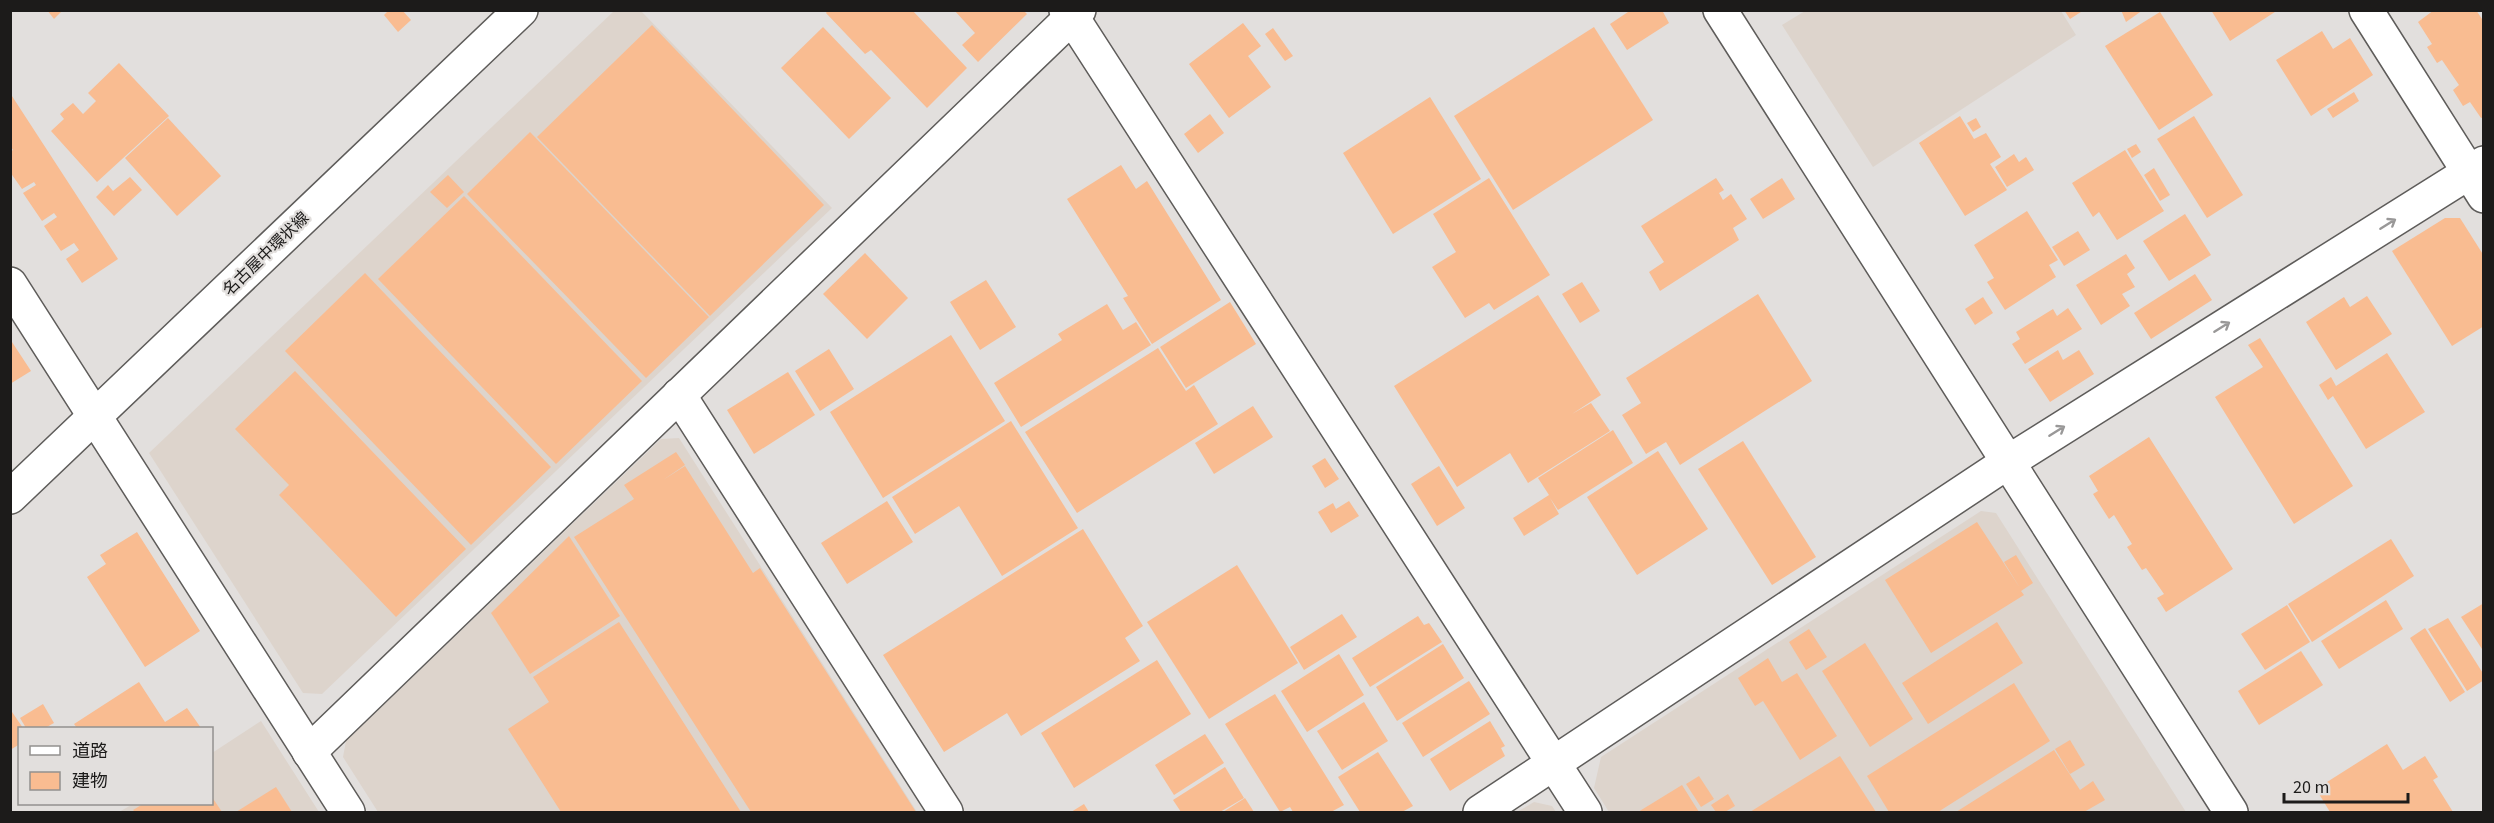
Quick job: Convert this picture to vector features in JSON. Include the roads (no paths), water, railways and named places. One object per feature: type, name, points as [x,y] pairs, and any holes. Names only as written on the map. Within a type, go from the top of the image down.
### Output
[{"type":"street","name":"名古屋中環状線","points":[[10,497],[521,10]]},
{"type":"street","points":[[1720,10],[2231,813]]},
{"type":"street","points":[[1480,813],[2008,462],[2479,177],[2366,10]]},
{"type":"street","points":[[309,752],[1073,13],[1585,813]]},
{"type":"street","points":[[10,284],[348,813]]},
{"type":"street","points":[[679,395],[946,813]]}]
